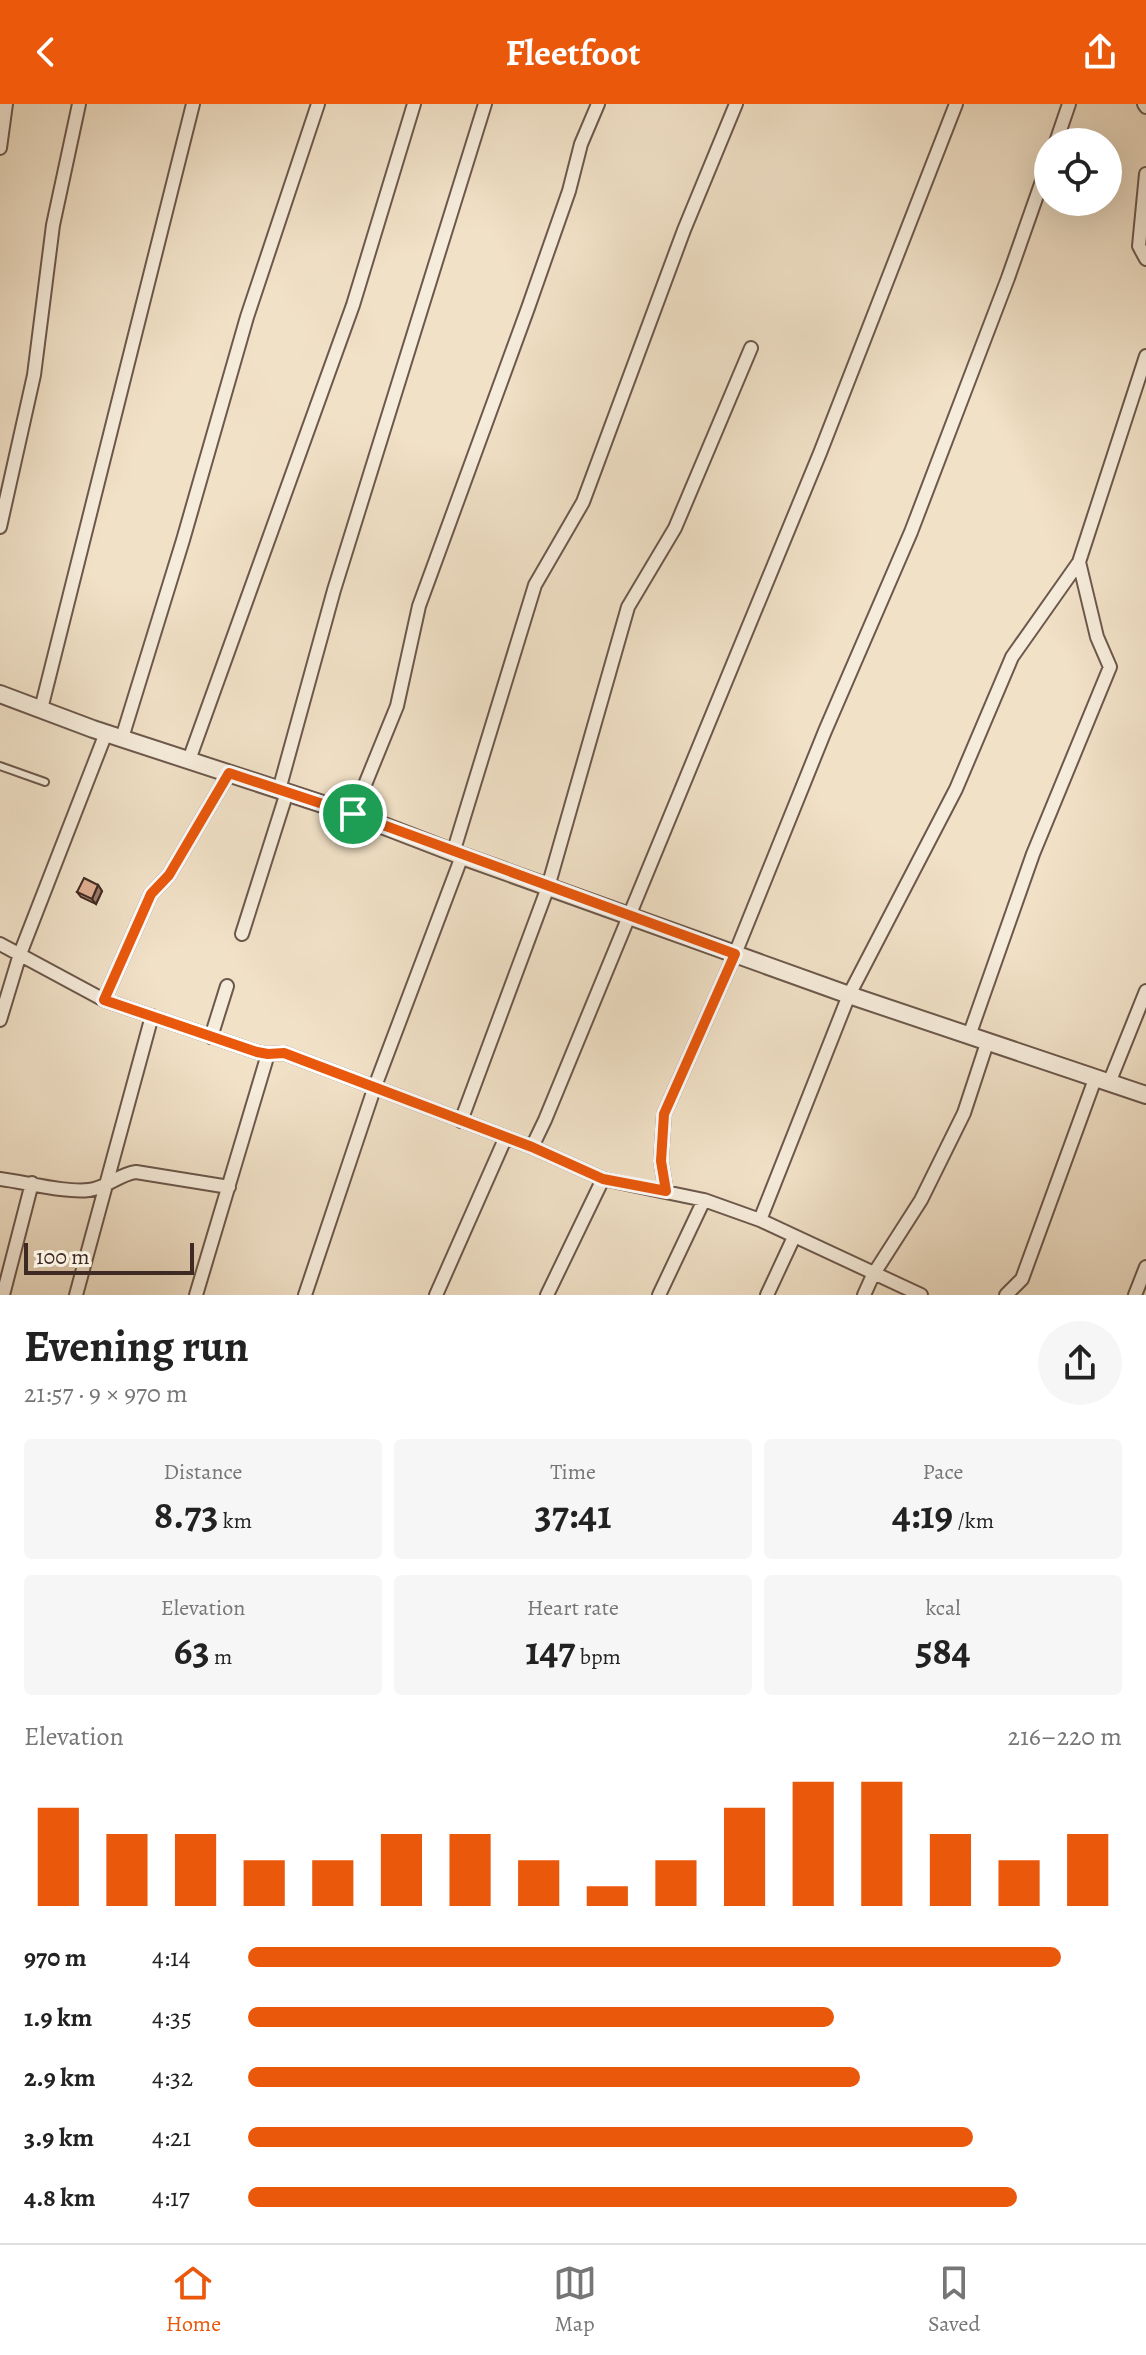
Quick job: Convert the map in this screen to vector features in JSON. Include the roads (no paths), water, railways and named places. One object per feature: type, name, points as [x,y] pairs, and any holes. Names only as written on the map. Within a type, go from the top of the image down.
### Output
[{"type":"street","points":[[0,148],[6,104]]},
{"type":"street","points":[[0,527],[34,375],[53,225],[79,104]]},
{"type":"street","points":[[41,709],[193,104]]},
{"type":"street","points":[[0,1020],[20,954],[114,736],[183,540],[247,317],[318,104]]},
{"type":"street","points":[[189,760],[353,305],[414,104]]},
{"type":"street","points":[[242,934],[283,791],[334,590],[485,104]]},
{"type":"street","points":[[353,814],[397,706],[419,606],[569,191],[581,144],[598,104]]},
{"type":"street","points":[[305,1295],[457,854],[535,585],[583,502],[684,230],[736,104]]},
{"type":"street","points":[[532,1147],[814,468],[956,104]]},
{"type":"street","points":[[1061,128],[1069,104]]},
{"type":"street","points":[[1146,174],[1139,246],[1146,259]]},
{"type":"street","points":[[666,1191],[661,1161],[664,1114],[735,954],[825,731],[911,532],[1034,204]]},
{"type":"street","points":[[461,1121],[548,887],[628,607],[675,528],[751,348]]},
{"type":"street","points":[[760,1220],[849,995],[956,789],[1012,657],[1079,562],[1146,356]]},
{"type":"street","points":[[969,1036],[1033,854],[1110,667],[1097,637],[1079,562]]},
{"type":"street","points":[[0,694],[114,736],[353,814],[849,995],[1146,1095]]},
{"type":"street","points":[[104,1000],[151,894],[169,875],[229,773]]},
{"type":"street","points":[[0,944],[104,1000],[268,1054],[284,1053],[532,1147],[603,1179],[704,1200],[760,1220],[921,1295]]},
{"type":"street","points":[[211,1037],[227,986]]},
{"type":"street","points":[[1006,1295],[1022,1279],[1102,1081],[1146,991]]},
{"type":"street","points":[[76,1295],[152,1016]]},
{"type":"street","points":[[864,1295],[873,1275],[921,1200],[964,1113],[987,1043]]},
{"type":"street","points":[[196,1295],[268,1054]]},
{"type":"street","points":[[436,1295],[505,1139]]},
{"type":"street","points":[[0,1179],[84,1190],[107,1185],[136,1172],[229,1187]]},
{"type":"street","points":[[547,1295],[603,1179]]},
{"type":"street","points":[[3,1295],[32,1183]]},
{"type":"street","points":[[659,1295],[704,1200]]},
{"type":"street","points":[[767,1295],[794,1237]]},
{"type":"street","points":[[1135,1295],[1146,1267]]},
{"type":"lane","points":[[0,766],[45,782]]}]
